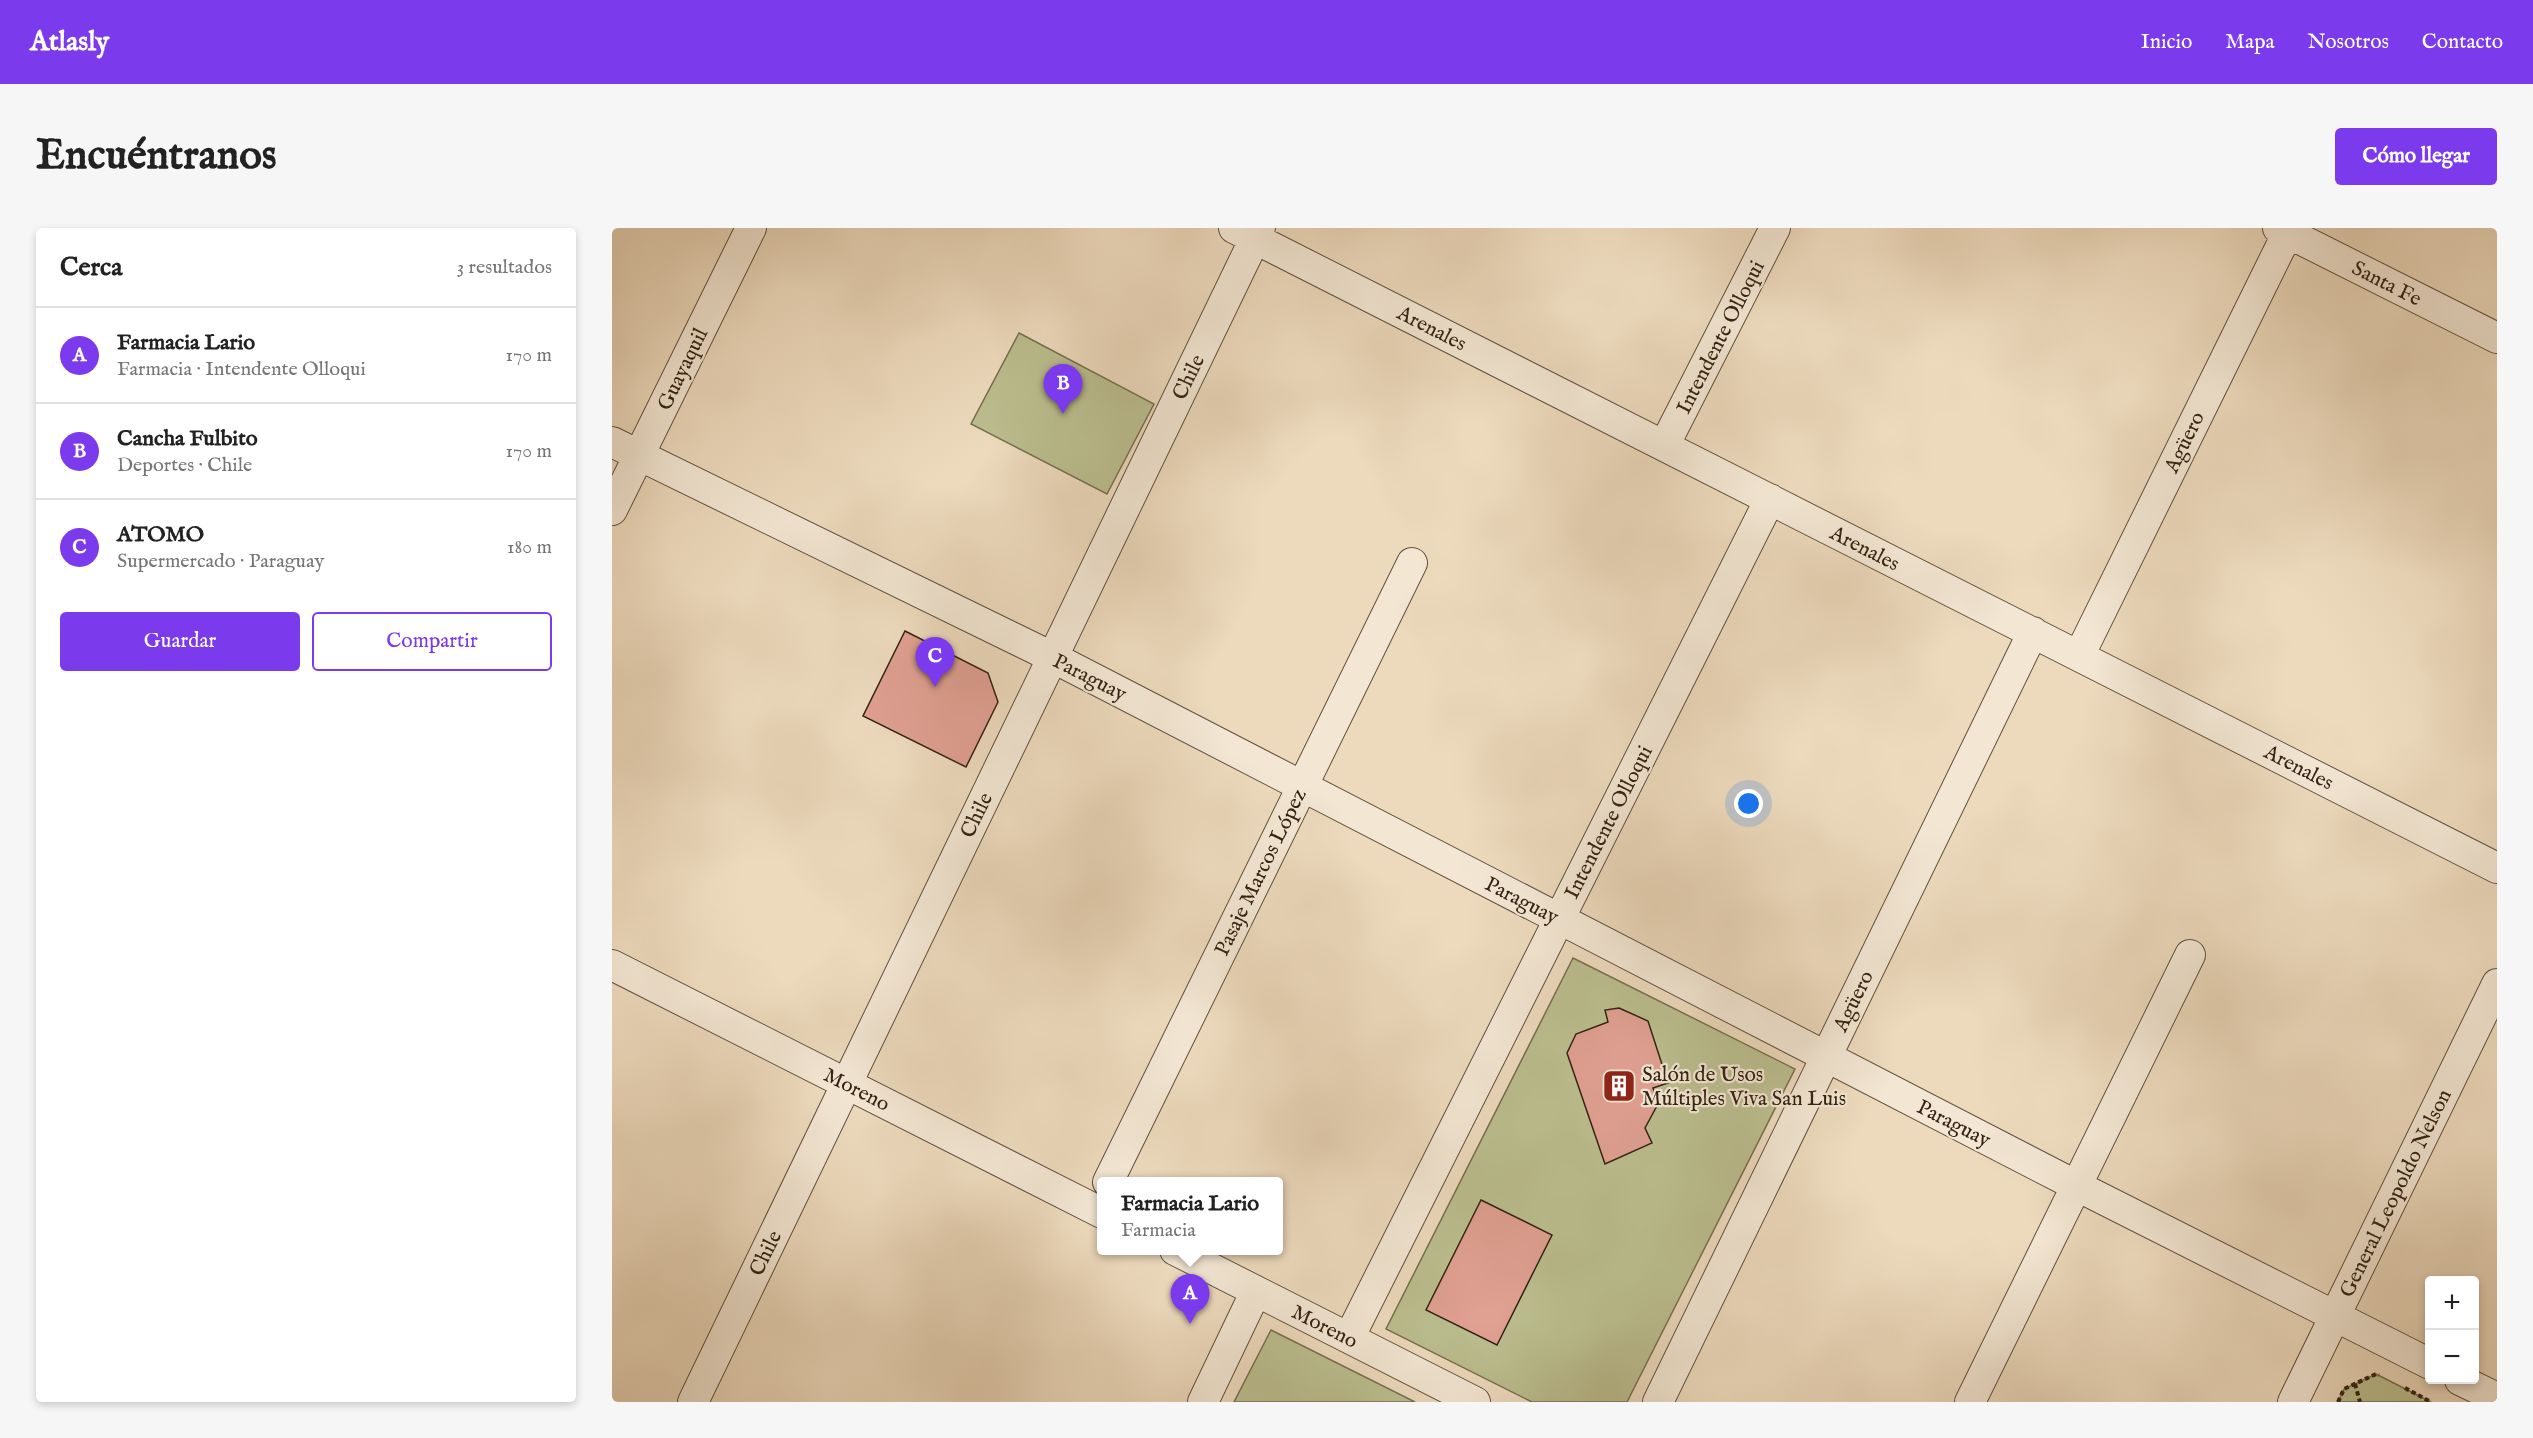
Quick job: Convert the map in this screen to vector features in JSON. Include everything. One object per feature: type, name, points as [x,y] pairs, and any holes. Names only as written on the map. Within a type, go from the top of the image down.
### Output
[{"type":"street","name":"Guayaquil","points":[[612,510],[751,228]]},
{"type":"street","name":"Intendente Olloqui","points":[[1664,446],[1775,228]]},
{"type":"street","name":"Santa Fe","points":[[2285,230],[2497,338]]},
{"type":"street","name":"Agüero","points":[[2079,656],[2285,230]]},
{"type":"street","name":"Arenales","points":[[1249,232],[2079,656],[2495,860]]},
{"type":"street","name":"Chile","points":[[693,1402],[1052,657],[1249,232]]},
{"type":"street","name":"Paraguay","points":[[612,442],[1052,657],[2077,1186],[2425,1362]]},
{"type":"street","name":"Intendente Olloqui","points":[[1348,1338],[1770,499]]},
{"type":"street","name":"Pasaje Marcos López","points":[[1110,1177],[1412,563]]},
{"type":"street","name":"Agüero","points":[[1658,1402],[2033,632]]},
{"type":"street","points":[[1970,1402],[2190,955]]},
{"type":"street","name":"Moreno","points":[[612,965],[846,1084],[1097,1205]]},
{"type":"street","name":"General Leopoldo Nelson","points":[[2293,1402],[2497,984]]},
{"type":"street","name":"Moreno","points":[[1183,1255],[1475,1402]]},
{"type":"street","points":[[1203,1402],[1256,1291]]},
{"type":"street","points":[[2468,1384],[2497,1398]]},
{"type":"path","points":[[2338,1402],[2344,1389],[2376,1374],[2386,1378]]},
{"type":"path","points":[[2395,1383],[2431,1402]]},
{"type":"path","points":[[2355,1384],[2360,1402]]},
{"type":"green space","points":[[1019,333],[1154,404],[1107,494],[971,424]]},
{"type":"green space","points":[[1573,958],[1795,1069],[1627,1402],[1532,1402],[1386,1329]]},
{"type":"green space","points":[[1271,1330],[1415,1402],[1234,1402]]},
{"type":"green space","points":[[2376,1374],[2431,1402],[2338,1402],[2344,1389]]},
{"type":"building","points":[[905,631],[988,673],[998,702],[966,767],[863,716]]},
{"type":"building","name":"Salón de Usos Múltiples Viva San Luis","points":[[1619,1008],[1648,1021],[1668,1083],[1653,1088],[1658,1104],[1645,1128],[1652,1143],[1605,1164],[1567,1053],[1576,1034],[1608,1022],[1605,1010]]},
{"type":"building","points":[[1481,1200],[1552,1235],[1497,1345],[1426,1310]]},
{"type":"place","name":"Cancha Fulbito","points":[[1063,414]]},
{"type":"place","name":"ATOMO","points":[[935,687]]},
{"type":"place","name":"Salón de Usos Múltiples Viva San Luis","points":[[1619,1086]]},
{"type":"place","name":"Farmacia Lario","points":[[1190,1324]]}]
